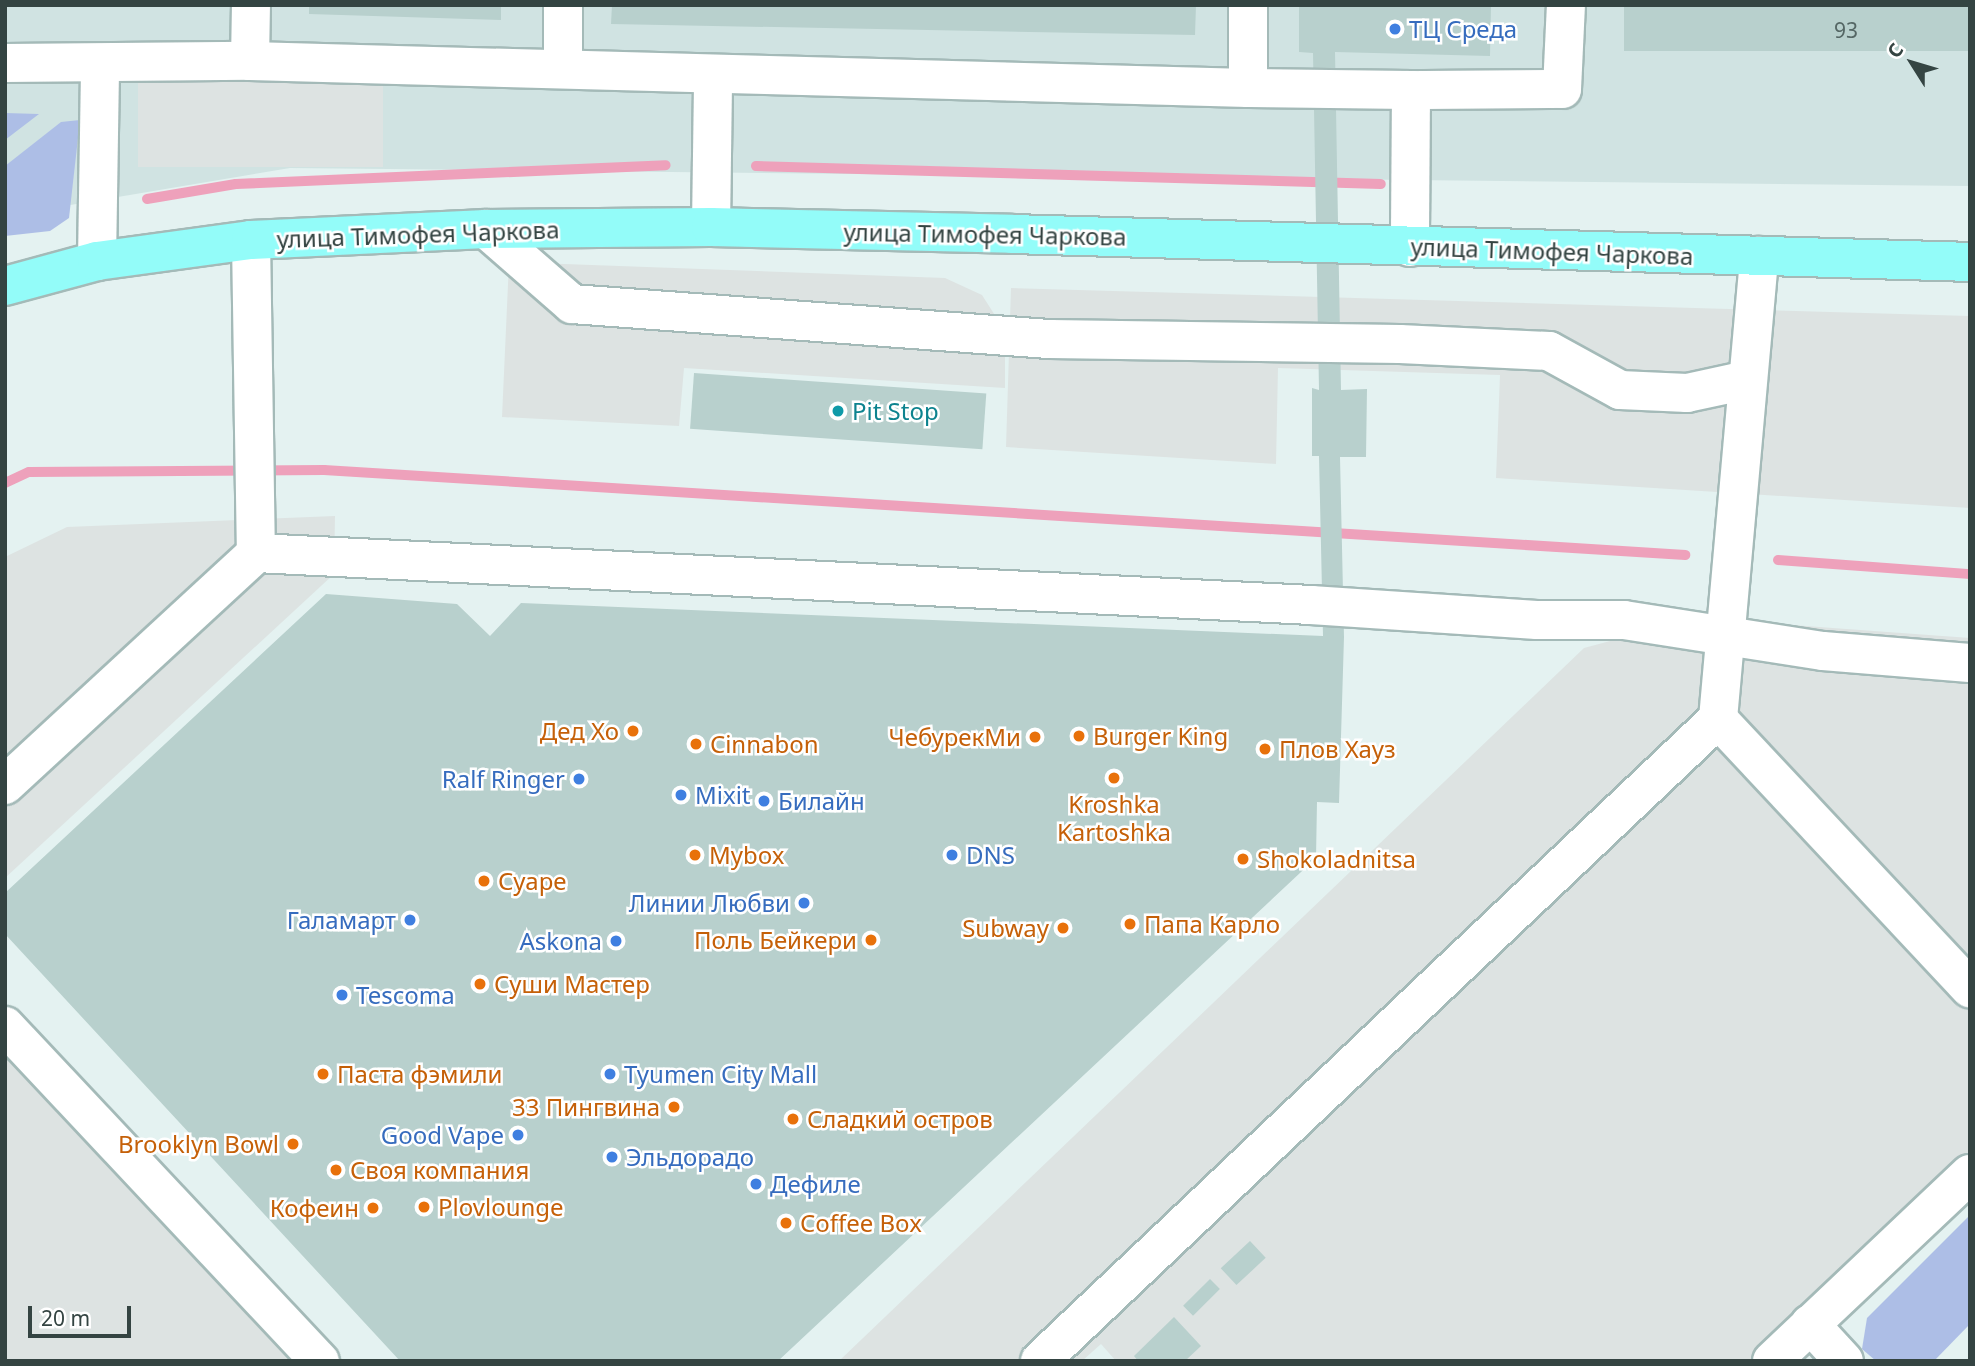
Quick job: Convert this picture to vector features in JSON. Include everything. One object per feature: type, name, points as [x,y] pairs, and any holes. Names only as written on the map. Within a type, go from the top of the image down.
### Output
[{"type":"main road","name":"улица Тимофея Чаркова","points":[[5,286],[97,261],[251,240],[486,229],[711,228],[1970,262]]},
{"type":"lane","points":[[250,61],[251,5]]},
{"type":"lane","points":[[563,5],[563,68]]},
{"type":"lane","points":[[1248,5],[1248,88]]},
{"type":"lane","points":[[5,64],[250,61],[1248,88],[1562,89],[1566,5]]},
{"type":"lane","points":[[97,261],[100,64]]},
{"type":"lane","points":[[711,228],[713,75]]},
{"type":"lane","points":[[1409,247],[1411,90]]},
{"type":"lane","points":[[486,229],[572,304],[1049,339],[1400,344],[1549,351],[1620,390],[1687,393],[1746,380]]},
{"type":"lane","points":[[251,240],[252,506],[256,553]]},
{"type":"lane","points":[[1040,1361],[1718,719],[1734,502],[1759,256]]},
{"type":"lane","points":[[5,785],[256,553],[1536,620],[1725,619],[1823,651],[1970,663]]},
{"type":"lane","points":[[1718,719],[1970,988]]},
{"type":"lane","points":[[5,1026],[320,1361]]},
{"type":"lane","points":[[1772,1361],[1970,1174]]},
{"type":"lane","points":[[1810,1324],[1844,1361]]},
{"type":"shaded area","points":[[5,5],[1970,5],[1970,186],[290,168],[5,216]]},
{"type":"shaded area","points":[[138,79],[383,79],[383,167],[138,167]]},
{"type":"shaded area","points":[[5,113],[39,114],[5,140]]},
{"type":"shaded area","points":[[80,120],[69,218],[50,231],[5,236],[5,166],[61,122]]},
{"type":"shaded area","points":[[509,262],[945,278],[982,295],[1005,331],[1005,388],[684,368],[679,426],[502,417]]},
{"type":"shaded area","points":[[1011,288],[1970,316],[1970,508],[1496,478],[1500,375],[1278,368],[1276,464],[1006,447]]},
{"type":"shaded area","points":[[335,516],[334,574],[5,878],[5,557],[67,527]]},
{"type":"shaded area","points":[[1696,618],[1970,638],[1970,1185],[1786,1361],[1116,1361],[1101,1344],[1082,1361],[839,1361],[1584,648]]},
{"type":"shaded area","points":[[5,1044],[307,1361],[5,1361]]},
{"type":"shaded area","points":[[1970,1215],[1970,1324],[1934,1361],[1876,1361],[1862,1349],[1867,1318]]},
{"type":"building","points":[[309,5],[501,5],[501,20],[309,14]]},
{"type":"building","points":[[612,5],[1196,5],[1195,35],[611,24]]},
{"type":"building","name":"Tyumen City Mall","points":[[1299,5],[1491,5],[1490,56],[1335,52],[1341,390],[1367,389],[1366,457],[1340,457],[1344,637],[1339,803],[1317,802],[1316,858],[778,1361],[400,1361],[5,934],[5,893],[326,594],[457,604],[490,636],[521,603],[1323,636],[1319,456],[1312,456],[1312,388],[1319,390],[1313,53],[1299,52]]},
{"type":"building","points":[[1624,5],[1970,5],[1970,51],[1624,51]]},
{"type":"building","name":"Pit Stop","points":[[694,373],[986,393],[982,449],[690,429]]},
{"type":"building","points":[[1250,1241],[1266,1258],[1236,1285],[1221,1268]]},
{"type":"building","points":[[1210,1279],[1220,1289],[1193,1316],[1183,1306]]},
{"type":"building","points":[[1174,1317],[1201,1346],[1185,1361],[1138,1361],[1134,1356]]},
{"type":"waterway","points":[[147,199],[236,184],[666,165]]},
{"type":"waterway","points":[[756,166],[1381,184]]},
{"type":"waterway","points":[[5,483],[29,472],[324,470],[1685,555]]},
{"type":"waterway","points":[[1778,560],[1970,574]]},
{"type":"place","name":"ТЦ Среда","points":[[1395,29]]},
{"type":"place","name":"Pit Stop","points":[[838,411]]},
{"type":"place","name":"Дед Хо","points":[[633,731]]},
{"type":"place","name":"Burger King","points":[[1079,736]]},
{"type":"place","name":"ЧебурекМи","points":[[1035,737]]},
{"type":"place","name":"Cinnabon","points":[[696,744]]},
{"type":"place","name":"Плов Хауз","points":[[1265,749]]},
{"type":"place","name":"Kroshka Kartoshka","points":[[1114,778]]},
{"type":"place","name":"Ralf Ringer","points":[[579,779]]},
{"type":"place","name":"Mixit","points":[[681,795]]},
{"type":"place","name":"Билайн","points":[[764,801]]},
{"type":"place","name":"Mybox","points":[[695,855]]},
{"type":"place","name":"DNS","points":[[952,855]]},
{"type":"place","name":"Shokoladnitsa","points":[[1243,859]]},
{"type":"place","name":"Суаре","points":[[484,881]]},
{"type":"place","name":"Линии Любви","points":[[804,903]]},
{"type":"place","name":"Галамарт","points":[[410,920]]},
{"type":"place","name":"Папа Карло","points":[[1130,924]]},
{"type":"place","name":"Subway","points":[[1063,928]]},
{"type":"place","name":"Поль Бейкери","points":[[871,940]]},
{"type":"place","name":"Askona","points":[[616,941]]},
{"type":"place","name":"Суши Мастер","points":[[480,984]]},
{"type":"place","name":"Tescoma","points":[[342,995]]},
{"type":"place","name":"Паста фэмили","points":[[323,1074]]},
{"type":"place","name":"Tyumen City Mall","points":[[610,1074]]},
{"type":"place","name":"33 Пингвина","points":[[674,1107]]},
{"type":"place","name":"Сладкий остров","points":[[793,1119]]},
{"type":"place","name":"Good Vape","points":[[518,1135]]},
{"type":"place","name":"Brooklyn Bowl","points":[[293,1144]]},
{"type":"place","name":"Эльдорадо","points":[[612,1157]]},
{"type":"place","name":"Своя компания","points":[[336,1170]]},
{"type":"place","name":"Дефиле","points":[[756,1184]]},
{"type":"place","name":"Plovlounge","points":[[424,1207]]},
{"type":"place","name":"Кофеин","points":[[373,1208]]},
{"type":"place","name":"Coffee Box","points":[[786,1223]]}]
